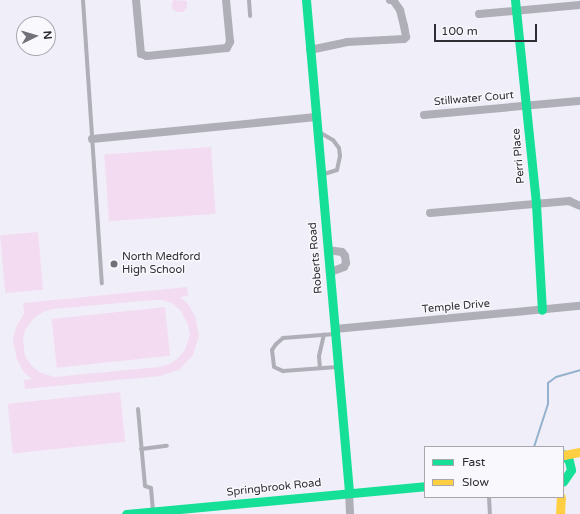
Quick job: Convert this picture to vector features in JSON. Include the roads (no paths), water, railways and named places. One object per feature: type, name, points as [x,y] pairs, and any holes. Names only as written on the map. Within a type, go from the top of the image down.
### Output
[{"type":"street","points":[[136,0],[141,54],[147,56],[227,48],[230,42],[226,0]]},
{"type":"street","name":"Roberts Road","points":[[306,0],[350,514]]},
{"type":"street","points":[[310,50],[347,42],[406,37],[400,10],[393,0],[390,0]]},
{"type":"street","name":"Perri Place","points":[[515,0],[536,204],[542,310]]},
{"type":"street","points":[[479,14],[580,5]]},
{"type":"street","name":"Stillwater Court","points":[[424,115],[578,101]]},
{"type":"street","points":[[92,139],[316,117]]},
{"type":"street","points":[[430,213],[569,201],[580,206]]},
{"type":"street","points":[[328,250],[342,252],[345,256],[346,263],[344,267],[330,272]]},
{"type":"street","name":"Temple Drive","points":[[335,331],[580,306]]},
{"type":"street","points":[[565,480],[569,461],[564,455],[580,452]]},
{"type":"street","points":[[565,480],[580,462]]},
{"type":"street","name":"Springbrook Road","points":[[126,514],[209,510],[349,493],[424,486]]},
{"type":"lane","points":[[82,0],[102,283]]},
{"type":"lane","points":[[249,0],[250,16]]},
{"type":"lane","points":[[317,132],[327,135],[339,148],[340,162],[337,170],[321,175]]},
{"type":"lane","points":[[335,331],[324,335],[283,338],[272,350],[274,367],[283,371],[338,367]]},
{"type":"lane","points":[[320,368],[319,356],[324,335]]},
{"type":"lane","points":[[138,409],[145,486],[151,488],[153,512]]},
{"type":"lane","points":[[141,449],[167,446]]},
{"type":"lane","points":[[489,498],[490,514]]},
{"type":"waterway","points":[[534,446],[548,404],[548,383],[556,377],[580,370]]},
{"type":"place","name":"North Medford High School","points":[[114,264]]}]
